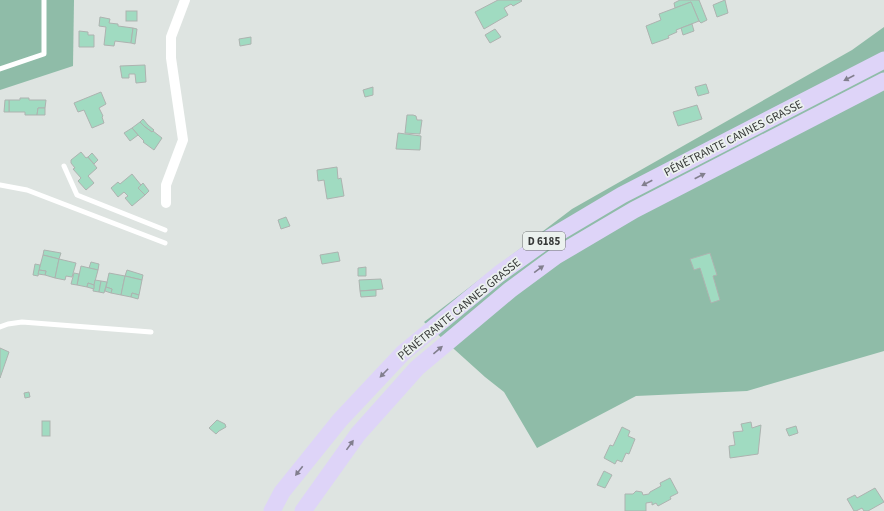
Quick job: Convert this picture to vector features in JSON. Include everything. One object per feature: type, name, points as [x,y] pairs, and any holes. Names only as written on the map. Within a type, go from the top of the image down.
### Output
[{"type":"highway","name":"PÉNÉTRANTE CANNES GRASSE","points":[[272,511],[282,492],[340,420],[403,353],[499,274],[548,238],[622,196],[884,60]]},
{"type":"highway","name":"PÉNÉTRANTE CANNES GRASSE","points":[[302,511],[358,434],[417,368],[516,286],[556,256],[634,210],[882,82]]},
{"type":"highway","points":[[266,511],[282,492]]},
{"type":"street","points":[[166,203],[166,185],[183,140],[171,58],[171,37],[185,0]]},
{"type":"lane","points":[[0,70],[44,54],[44,0]]},
{"type":"lane","points":[[64,166],[77,195],[165,230]]},
{"type":"lane","points":[[0,185],[27,190],[165,243]]},
{"type":"lane","points":[[0,327],[22,322],[151,332]]},
{"type":"green space","points":[[0,0],[74,0],[73,66],[0,90]]},
{"type":"green space","points":[[884,27],[884,351],[747,391],[636,396],[537,448],[504,392],[485,377],[424,322],[572,209],[852,50]]},
{"type":"building","points":[[498,0],[522,1],[513,6],[511,4],[504,8],[508,15],[484,29],[475,12]]},
{"type":"building","points":[[680,0],[699,0],[707,20],[701,23],[699,21],[691,2],[675,8],[674,3]]},
{"type":"building","points":[[725,0],[728,13],[717,17],[713,5]]},
{"type":"building","points":[[691,2],[699,21],[676,30],[677,32],[668,36],[669,38],[652,44],[646,26],[661,20],[659,14]]},
{"type":"building","points":[[126,11],[137,11],[137,21],[126,21]]},
{"type":"building","points":[[100,17],[110,19],[109,23],[118,24],[118,26],[133,28],[131,43],[115,41],[114,46],[104,45],[106,27],[99,26]]},
{"type":"building","points":[[692,24],[694,31],[683,35],[681,28]]},
{"type":"building","points":[[133,28],[137,29],[135,44],[131,43]]},
{"type":"building","points":[[495,29],[501,37],[490,43],[485,35]]},
{"type":"building","points":[[79,31],[88,32],[88,35],[94,35],[94,47],[79,47]]},
{"type":"building","points":[[251,37],[251,44],[240,46],[239,39]]},
{"type":"building","points":[[145,65],[146,82],[136,83],[135,74],[129,74],[129,78],[122,78],[120,66]]},
{"type":"building","points":[[706,84],[709,93],[698,96],[695,87]]},
{"type":"building","points":[[373,87],[373,95],[365,97],[363,90]]},
{"type":"building","points":[[101,92],[106,104],[99,108],[103,116],[104,123],[92,128],[84,110],[78,112],[74,103]]},
{"type":"building","points":[[20,98],[29,98],[29,100],[46,100],[45,108],[38,108],[37,115],[25,115],[25,112],[9,112],[9,100],[20,100]]},
{"type":"building","points":[[5,100],[9,100],[9,112],[4,112]]},
{"type":"building","points":[[697,105],[702,119],[678,126],[673,112]]},
{"type":"building","points":[[38,108],[45,108],[45,115],[37,115]]},
{"type":"building","points":[[407,115],[416,116],[417,120],[422,120],[420,134],[405,133]]},
{"type":"building","points":[[143,119],[154,130],[152,132],[140,122]]},
{"type":"building","points":[[140,122],[162,138],[154,150],[143,142],[144,141],[132,128]]},
{"type":"building","points":[[132,128],[138,135],[130,141],[124,133]]},
{"type":"building","points":[[398,133],[421,136],[420,150],[396,149]]},
{"type":"building","points":[[81,152],[86,158],[88,157],[97,168],[88,176],[94,183],[86,190],[78,181],[81,178],[73,169],[75,168],[71,163],[71,160]]},
{"type":"building","points":[[92,153],[98,160],[94,164],[88,157]]},
{"type":"building","points":[[337,167],[338,179],[341,178],[344,196],[327,199],[324,180],[318,181],[317,170]]},
{"type":"building","points":[[132,174],[141,185],[138,188],[145,195],[132,206],[125,198],[128,196],[124,192],[118,197],[111,188],[118,182],[120,184]]},
{"type":"building","points":[[143,183],[149,191],[145,195],[138,188]]},
{"type":"building","points":[[286,217],[290,226],[281,229],[278,220]]},
{"type":"building","points":[[44,250],[61,253],[59,259],[43,255]]},
{"type":"building","points":[[338,252],[340,261],[322,264],[320,255]]},
{"type":"building","points":[[710,253],[717,275],[713,276],[720,300],[711,303],[700,268],[694,270],[690,259]]},
{"type":"building","points":[[43,255],[59,259],[55,278],[45,275],[46,271],[39,270]]},
{"type":"building","points":[[59,259],[76,263],[72,277],[66,276],[65,280],[55,278]]},
{"type":"building","points":[[91,262],[99,264],[98,270],[89,268]]},
{"type":"building","points":[[35,264],[40,265],[38,276],[33,275]]},
{"type":"building","points":[[81,266],[98,270],[94,285],[88,283],[87,287],[77,285]]},
{"type":"building","points":[[366,267],[366,276],[358,276],[358,268]]},
{"type":"building","points":[[39,270],[46,271],[45,275],[38,274]]},
{"type":"building","points":[[127,270],[143,275],[142,280],[125,276]]},
{"type":"building","points":[[74,273],[79,274],[77,285],[71,284]]},
{"type":"building","points":[[109,273],[125,276],[121,295],[111,293],[112,289],[106,287]]},
{"type":"building","points":[[125,276],[142,280],[139,295],[132,293],[131,297],[121,295]]},
{"type":"building","points":[[381,279],[383,289],[360,291],[359,280]]},
{"type":"building","points":[[95,280],[101,281],[99,292],[93,291]]},
{"type":"building","points":[[101,281],[107,282],[104,293],[99,292]]},
{"type":"building","points":[[88,283],[94,285],[94,289],[87,287]]},
{"type":"building","points":[[106,287],[112,289],[111,293],[105,291]]},
{"type":"building","points":[[376,290],[376,296],[361,297],[360,291]]},
{"type":"building","points":[[132,293],[139,295],[138,299],[131,297]]},
{"type":"building","points":[[0,348],[9,352],[0,378]]},
{"type":"building","points":[[29,392],[30,397],[25,398],[24,393]]},
{"type":"building","points":[[217,420],[225,424],[226,427],[216,434],[209,428]]},
{"type":"building","points":[[42,421],[50,421],[50,436],[42,436]]},
{"type":"building","points":[[751,422],[752,428],[761,425],[758,454],[730,458],[729,446],[735,445],[733,432],[743,431],[741,424]]},
{"type":"building","points":[[796,426],[798,433],[789,436],[786,429]]},
{"type":"building","points":[[622,427],[630,431],[628,436],[635,439],[629,454],[626,453],[622,462],[617,460],[615,464],[604,458],[610,445],[613,446]]},
{"type":"building","points":[[604,471],[612,475],[605,488],[597,485]]},
{"type":"building","points":[[670,478],[678,493],[670,497],[671,499],[658,506],[656,503],[652,505],[652,502],[646,503],[646,511],[625,511],[625,494],[633,494],[636,491],[642,492],[643,495],[649,494],[661,486],[660,483]]},
{"type":"building","points":[[875,488],[884,502],[868,511],[864,511],[862,508],[854,511],[847,499],[855,495],[857,498]]}]
